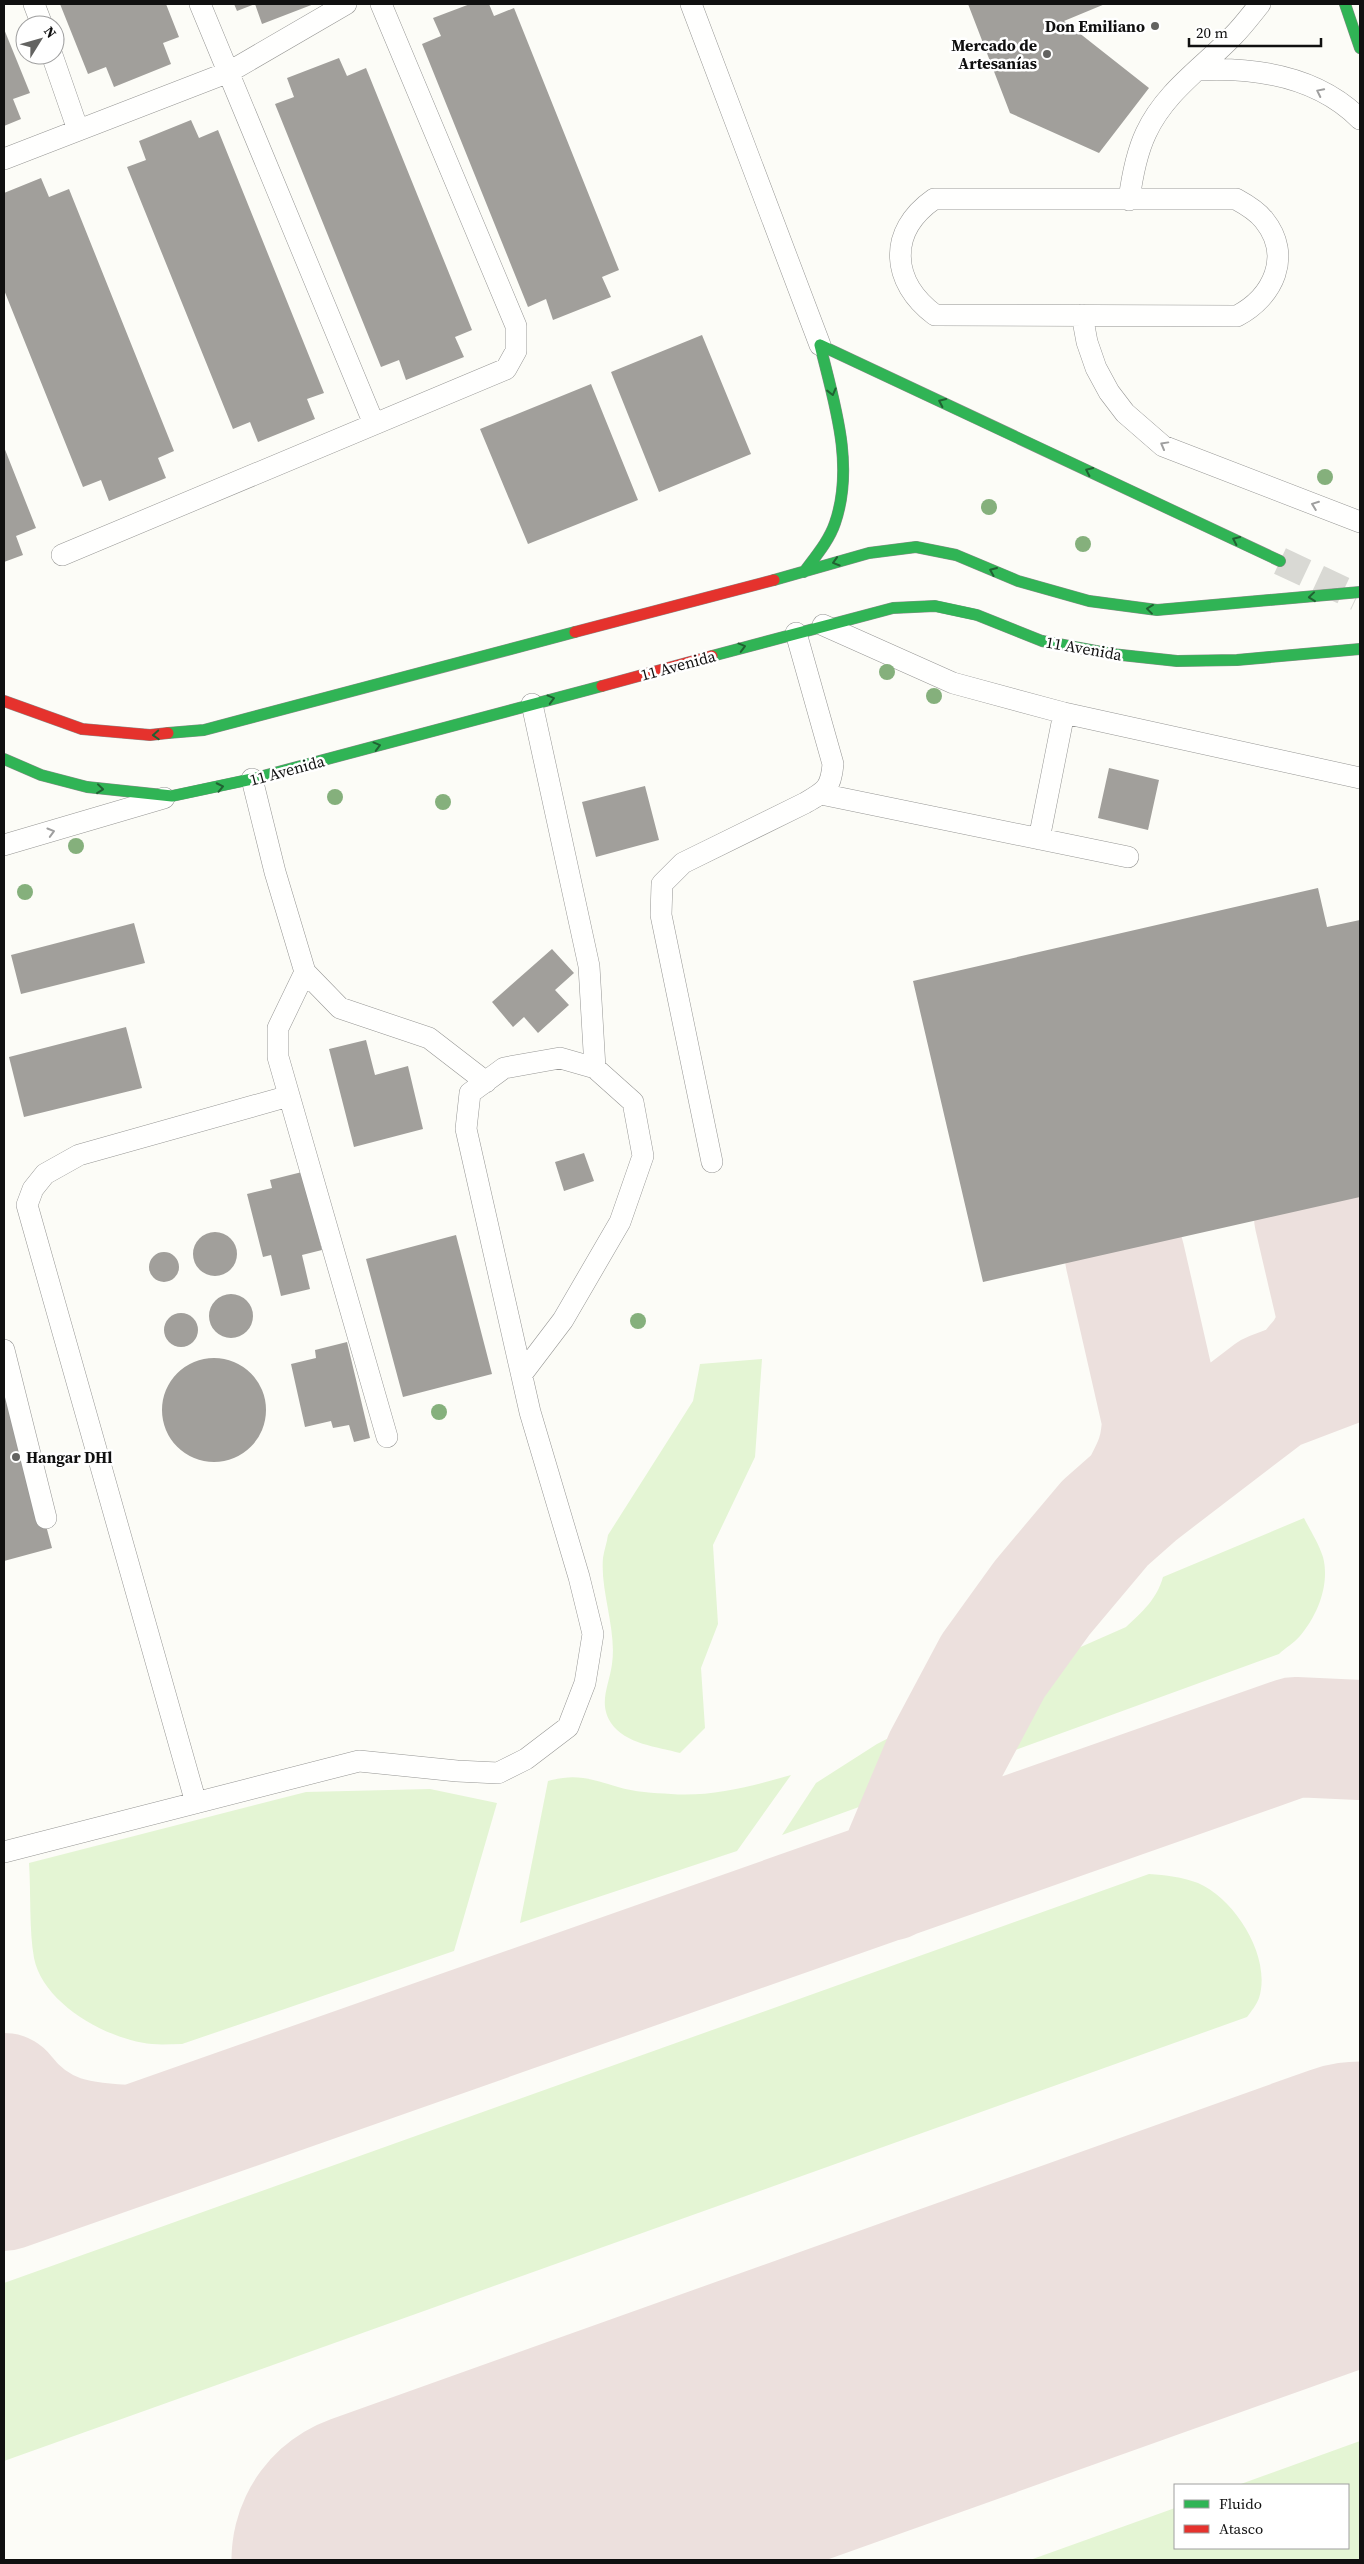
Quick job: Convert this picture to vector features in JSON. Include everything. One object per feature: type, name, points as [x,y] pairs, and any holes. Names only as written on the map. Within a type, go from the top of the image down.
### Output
[{"type":"main road","points":[[1345,4],[1360,48]]},
{"type":"main road","points":[[820,345],[1280,561]]},
{"type":"main road","points":[[804,572],[834,524],[844,471],[838,420],[820,345]]},
{"type":"main road","points":[[4,700],[82,729],[150,736],[204,730],[804,572],[869,553],[916,547],[956,555],[1018,581],[1089,601],[1158,610],[1360,592]]},
{"type":"main road","name":"11 Avenida","points":[[172,796],[252,780],[892,608],[935,606],[977,615],[1042,641],[1112,654],[1177,660],[1236,660],[1360,649]]},
{"type":"main road","points":[[4,759],[41,775],[87,787],[172,796]]},
{"type":"lane","points":[[200,4],[374,424]]},
{"type":"lane","points":[[4,159],[229,72],[346,4]]},
{"type":"lane","points":[[62,554],[506,369],[516,351],[516,326],[381,4]]},
{"type":"lane","points":[[691,4],[820,345]]},
{"type":"lane","points":[[1129,200],[1134,165],[1146,133],[1159,110],[1176,88],[1234,36],[1260,4]]},
{"type":"lane","points":[[55,65],[78,130]]},
{"type":"lane","points":[[1197,70],[1241,69],[1267,72],[1301,82],[1330,97],[1360,119]]},
{"type":"lane","points":[[934,199],[1129,200],[1236,200],[1252,208],[1265,220],[1273,236],[1277,254],[1276,270],[1272,285],[1251,308],[1237,316],[935,315],[912,294],[904,280],[900,249],[904,234],[922,208],[934,199]]},
{"type":"lane","points":[[1082,316],[1087,342],[1096,368],[1109,392],[1125,413],[1163,446],[1360,522]]},
{"type":"lane","points":[[823,626],[953,683],[1064,713],[1360,778]]},
{"type":"lane","points":[[712,1162],[661,915],[662,884],[683,863],[821,794],[832,782],[833,764],[796,633]]},
{"type":"lane","points":[[532,704],[589,966],[595,1068]]},
{"type":"lane","points":[[1039,839],[1064,713]]},
{"type":"lane","points":[[252,780],[274,872],[305,972],[340,1008],[429,1038],[486,1082]]},
{"type":"lane","points":[[821,794],[1128,857]]},
{"type":"lane","name":"11 Avenida","points":[[4,845],[172,796]]},
{"type":"lane","points":[[305,972],[278,1028],[278,1057],[387,1437]]},
{"type":"lane","points":[[4,1852],[359,1761],[457,1771],[498,1773],[526,1759],[568,1727],[585,1683],[593,1634],[522,1374],[466,1129],[470,1093],[504,1068],[560,1058],[595,1068],[633,1102],[643,1156],[620,1222],[563,1320],[522,1374]]},
{"type":"lane","points":[[196,1803],[27,1205],[33,1189],[45,1174],[79,1155],[289,1096]]},
{"type":"lane","points":[[4,1350],[46,1518]]},
{"type":"green space","points":[[762,1359],[755,1457],[713,1545],[718,1624],[701,1668],[705,1728],[680,1753],[642,1744],[617,1730],[607,1716],[605,1708],[605,1694],[613,1651],[603,1571],[603,1558],[608,1535],[693,1401],[700,1364]]},
{"type":"green space","points":[[1304,1518],[1323,1557],[1325,1567],[1324,1588],[1317,1609],[1306,1628],[1298,1639],[1279,1654],[782,1835],[816,1783],[877,1744],[976,1693],[1126,1627],[1153,1599],[1163,1577]]},
{"type":"green space","points":[[791,1775],[737,1851],[520,1923],[548,1781],[576,1777],[637,1791],[702,1794],[732,1790]]},
{"type":"green space","points":[[430,1789],[497,1803],[454,1951],[182,2044],[156,2044],[135,2041],[98,2027],[80,2017],[64,2004],[50,1990],[40,1975],[32,1947],[29,1863],[306,1792]]},
{"type":"green space","points":[[1149,1874],[1186,1879],[1198,1883],[1212,1891],[1225,1902],[1237,1916],[1255,1948],[1262,1982],[1259,1998],[1247,2017],[4,2461],[4,2283]]},
{"type":"green space","points":[[1360,2441],[1360,2560],[1030,2560],[1174,2508],[1174,2549],[1349,2549],[1349,2484],[1241,2484]]},
{"type":"building","points":[[60,4],[166,4],[179,37],[163,43],[171,64],[114,87],[106,67],[88,74]]},
{"type":"building","points":[[234,4],[255,4],[237,11]]},
{"type":"building","points":[[255,4],[314,4],[262,24]]},
{"type":"building","points":[[470,4],[489,4],[494,16],[514,8],[619,270],[602,277],[611,297],[553,320],[546,299],[528,307],[422,44],[441,36],[433,18]]},
{"type":"building","name":"Mercado de Artesanías","points":[[968,4],[1105,4],[1064,21],[1149,88],[1099,153],[1010,113]]},
{"type":"building","points":[[4,29],[15,56],[15,65],[19,65],[30,93],[13,99],[21,119],[4,126]]},
{"type":"building","points":[[339,58],[347,76],[366,68],[472,330],[455,337],[464,357],[406,380],[399,360],[381,367],[275,104],[294,97],[287,78]]},
{"type":"building","points":[[191,120],[199,138],[218,130],[324,393],[307,399],[315,419],[258,442],[250,422],[233,429],[127,167],[146,160],[139,141]]},
{"type":"building","points":[[41,178],[49,197],[69,189],[174,451],[158,458],[166,478],[109,501],[101,480],[83,487],[4,290],[4,193]]},
{"type":"building","points":[[702,335],[751,454],[659,492],[611,372]]},
{"type":"building","points":[[591,384],[638,500],[528,544],[480,429]]},
{"type":"building","points":[[4,447],[36,528],[16,536],[23,555],[4,562]]},
{"type":"building","points":[[1109,768],[1159,780],[1148,830],[1098,818]]},
{"type":"building","points":[[645,786],[659,840],[596,857],[582,802]]},
{"type":"building","points":[[1318,888],[1327,927],[1360,920],[1360,1197],[983,1282],[913,981]]},
{"type":"building","points":[[134,923],[145,963],[21,994],[11,955]]},
{"type":"building","points":[[552,949],[574,973],[555,990],[569,1005],[538,1033],[524,1017],[513,1027],[492,1002]]},
{"type":"building","points":[[126,1027],[142,1088],[24,1117],[9,1057]]},
{"type":"building","points":[[366,1040],[375,1075],[408,1066],[423,1129],[354,1147],[329,1049]]},
{"type":"building","points":[[584,1153],[594,1181],[564,1191],[555,1162]]},
{"type":"building","points":[[302,1172],[322,1250],[302,1255],[310,1289],[281,1296],[271,1255],[263,1257],[247,1194],[272,1188],[270,1180]]},
{"type":"building","points":[[215,1232],[227,1236],[233,1242],[237,1254],[233,1266],[227,1272],[215,1276],[203,1272],[197,1266],[193,1254],[197,1242],[203,1236]]},
{"type":"building","points":[[456,1235],[492,1374],[403,1397],[366,1259]]},
{"type":"building","points":[[164,1252],[175,1256],[179,1267],[175,1278],[164,1282],[153,1278],[149,1267],[153,1256]]},
{"type":"building","points":[[227,1294],[235,1294],[247,1300],[253,1316],[247,1332],[235,1338],[227,1338],[215,1332],[209,1320],[209,1312],[215,1300]]},
{"type":"building","points":[[181,1313],[193,1318],[198,1330],[193,1342],[181,1347],[169,1342],[164,1330],[169,1318]]},
{"type":"building","points":[[347,1342],[370,1438],[354,1442],[349,1425],[333,1428],[331,1421],[305,1427],[291,1364],[316,1358],[315,1350]]},
{"type":"building","points":[[214,1358],[234,1362],[243,1366],[251,1373],[258,1381],[262,1390],[266,1410],[262,1430],[258,1439],[251,1447],[243,1454],[234,1458],[214,1462],[194,1458],[185,1454],[177,1447],[170,1439],[166,1430],[162,1410],[166,1390],[170,1381],[177,1373],[185,1366],[194,1362]]},
{"type":"building","name":"Hangar DHl","points":[[4,1368],[52,1548],[4,1561]]},
{"type":"taxiway","points":[[1303,1379],[1324,1354],[1332,1339],[1338,1320],[1314,1217]]},
{"type":"taxiway","points":[[1125,1257],[1162,1419],[1156,1458],[1139,1493]]},
{"type":"taxiway","points":[[888,1881],[899,1865],[944,1758],[993,1666],[1042,1598],[1105,1523],[1139,1493],[1271,1392],[1360,1358]]},
{"type":"taxiway","points":[[4,2191],[1295,1737],[1360,1740]]},
{"type":"taxiway","points":[[4,2093],[17,2108],[31,2120],[46,2129],[79,2140],[134,2145]]},
{"type":"runway","points":[[381,2560],[1360,2211]]},
{"type":"tunnel","points":[[1280,561],[1357,597]]},
{"type":"traffic: fast","points":[[1345,4],[1360,48]]},
{"type":"traffic: fast","points":[[820,345],[1280,561]]},
{"type":"traffic: fast","points":[[804,572],[821,549],[835,523],[841,501],[843,479],[843,456],[840,434],[820,345]]},
{"type":"traffic: fast","points":[[774,580],[869,553],[916,547],[956,555],[1018,581],[1089,601],[1157,610],[1360,592]]},
{"type":"traffic: fast","points":[[712,656],[893,608],[935,606],[977,615],[1042,641],[1112,654],[1177,661],[1237,660],[1360,649]]},
{"type":"traffic: fast","points":[[168,733],[204,730],[575,632]]},
{"type":"traffic: fast","points":[[4,759],[41,775],[87,787],[172,796],[252,779],[602,686]]},
{"type":"traffic: jam","points":[[575,632],[774,580]]},
{"type":"traffic: jam","points":[[602,686],[712,656]]},
{"type":"traffic: jam","points":[[4,701],[82,729],[150,735],[168,733]]},
{"type":"place","name":"Don Emiliano","points":[[1155,26]]},
{"type":"place","name":"Mercado de Artesanías","points":[[1047,54]]},
{"type":"place","name":"Hangar DHl","points":[[16,1457]]}]
